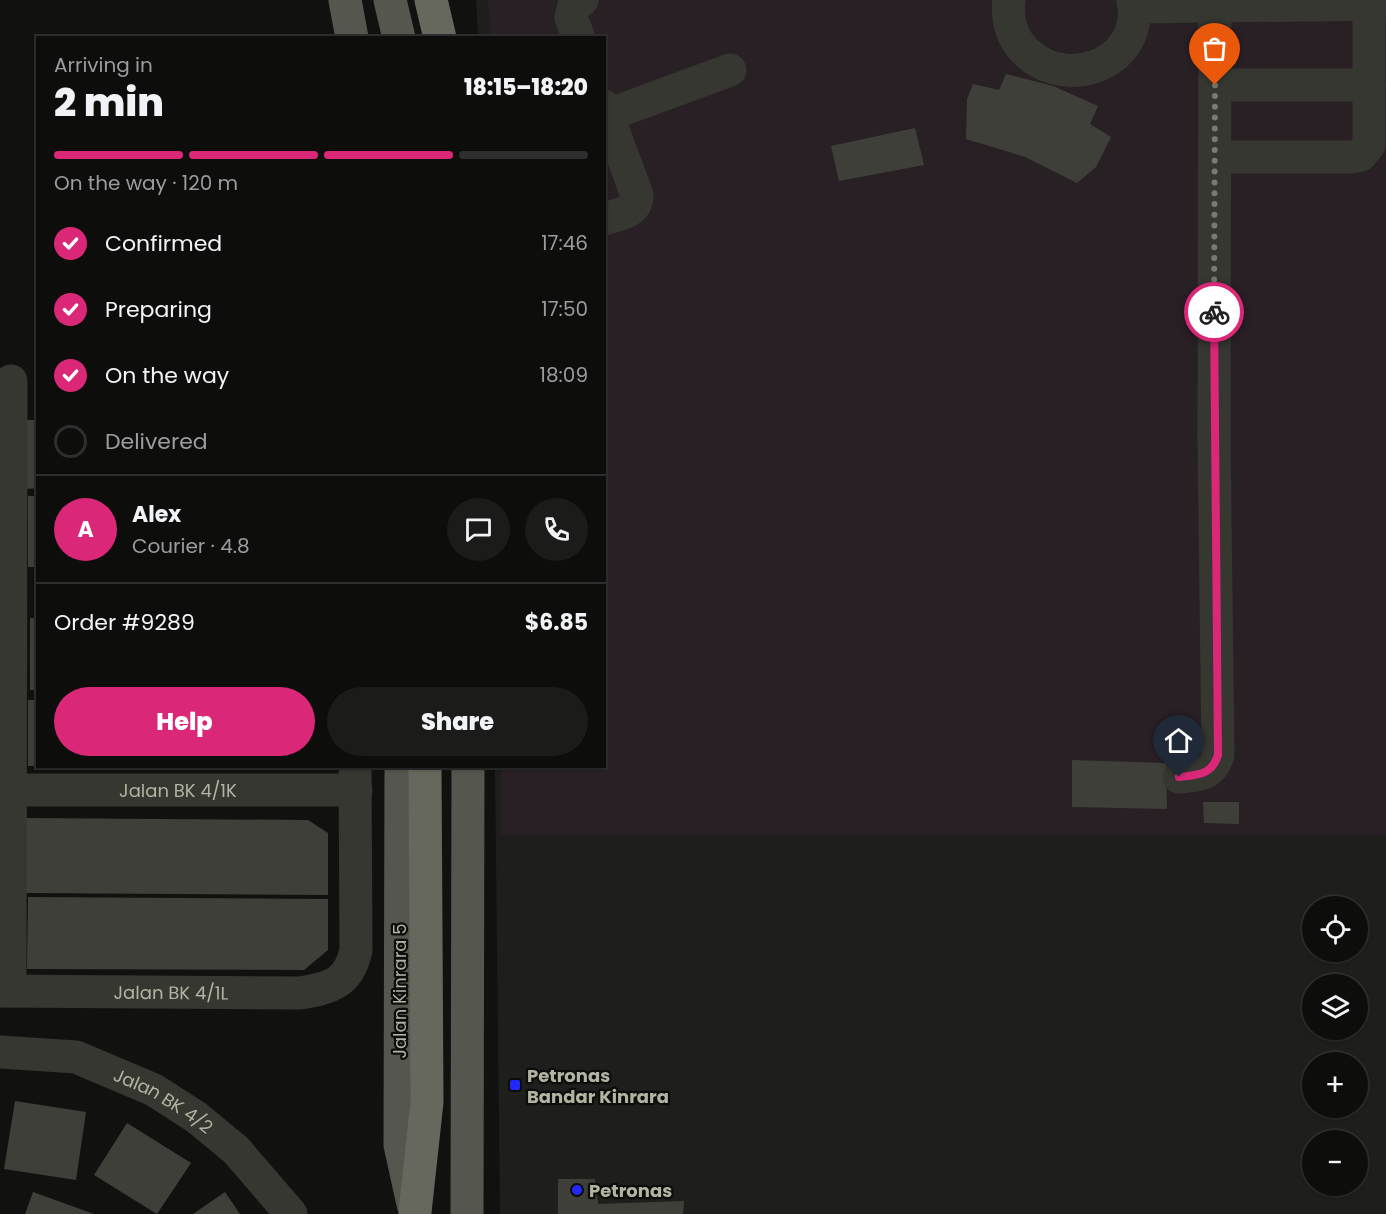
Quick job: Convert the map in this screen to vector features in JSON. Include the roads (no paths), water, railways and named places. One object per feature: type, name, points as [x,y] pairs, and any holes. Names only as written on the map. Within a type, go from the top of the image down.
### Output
[{"type":"highway","points":[[431,0],[440,36]]},
{"type":"highway","points":[[415,1213],[427,1102],[425,768]]},
{"type":"main road","points":[[345,0],[352,36]]},
{"type":"main road","points":[[390,0],[399,36]]},
{"type":"main road","name":"Jalan Kinrara 5","points":[[401,768],[400,1145],[415,1213]]},
{"type":"main road","points":[[467,1214],[468,768]]},
{"type":"street","points":[[578,36],[571,18],[574,5],[582,0]]},
{"type":"street","points":[[1009,0],[1009,22],[1016,39],[1027,54],[1042,65],[1060,71],[1088,69],[1113,57],[1125,42],[1132,25],[1133,3],[1377,4],[1369,85],[1369,145],[1361,155],[1351,158],[1215,156]]},
{"type":"street","points":[[1179,777],[1204,774],[1214,766],[1218,755],[1214,437],[1215,4]]},
{"type":"street","points":[[606,218],[633,209],[637,204],[637,195],[606,111],[730,70]]},
{"type":"street","points":[[1215,85],[1369,85]]},
{"type":"street","points":[[5,991],[5,790],[16,580],[16,381]]},
{"type":"street","name":"Jalan BK 4/1K","points":[[5,790],[356,778]]},
{"type":"street","name":"Jalan BK 4/1L","points":[[5,991],[300,993],[322,990],[341,981],[353,966],[356,950],[356,778]]},
{"type":"street","name":"Jalan BK 4/2","points":[[0,1052],[76,1057],[154,1090],[196,1117],[236,1150],[291,1214]]},
{"type":"place","name":"Petronas Bandar Kinrara","points":[[515,1085]]},
{"type":"place","name":"Petronas","points":[[577,1190]]}]
